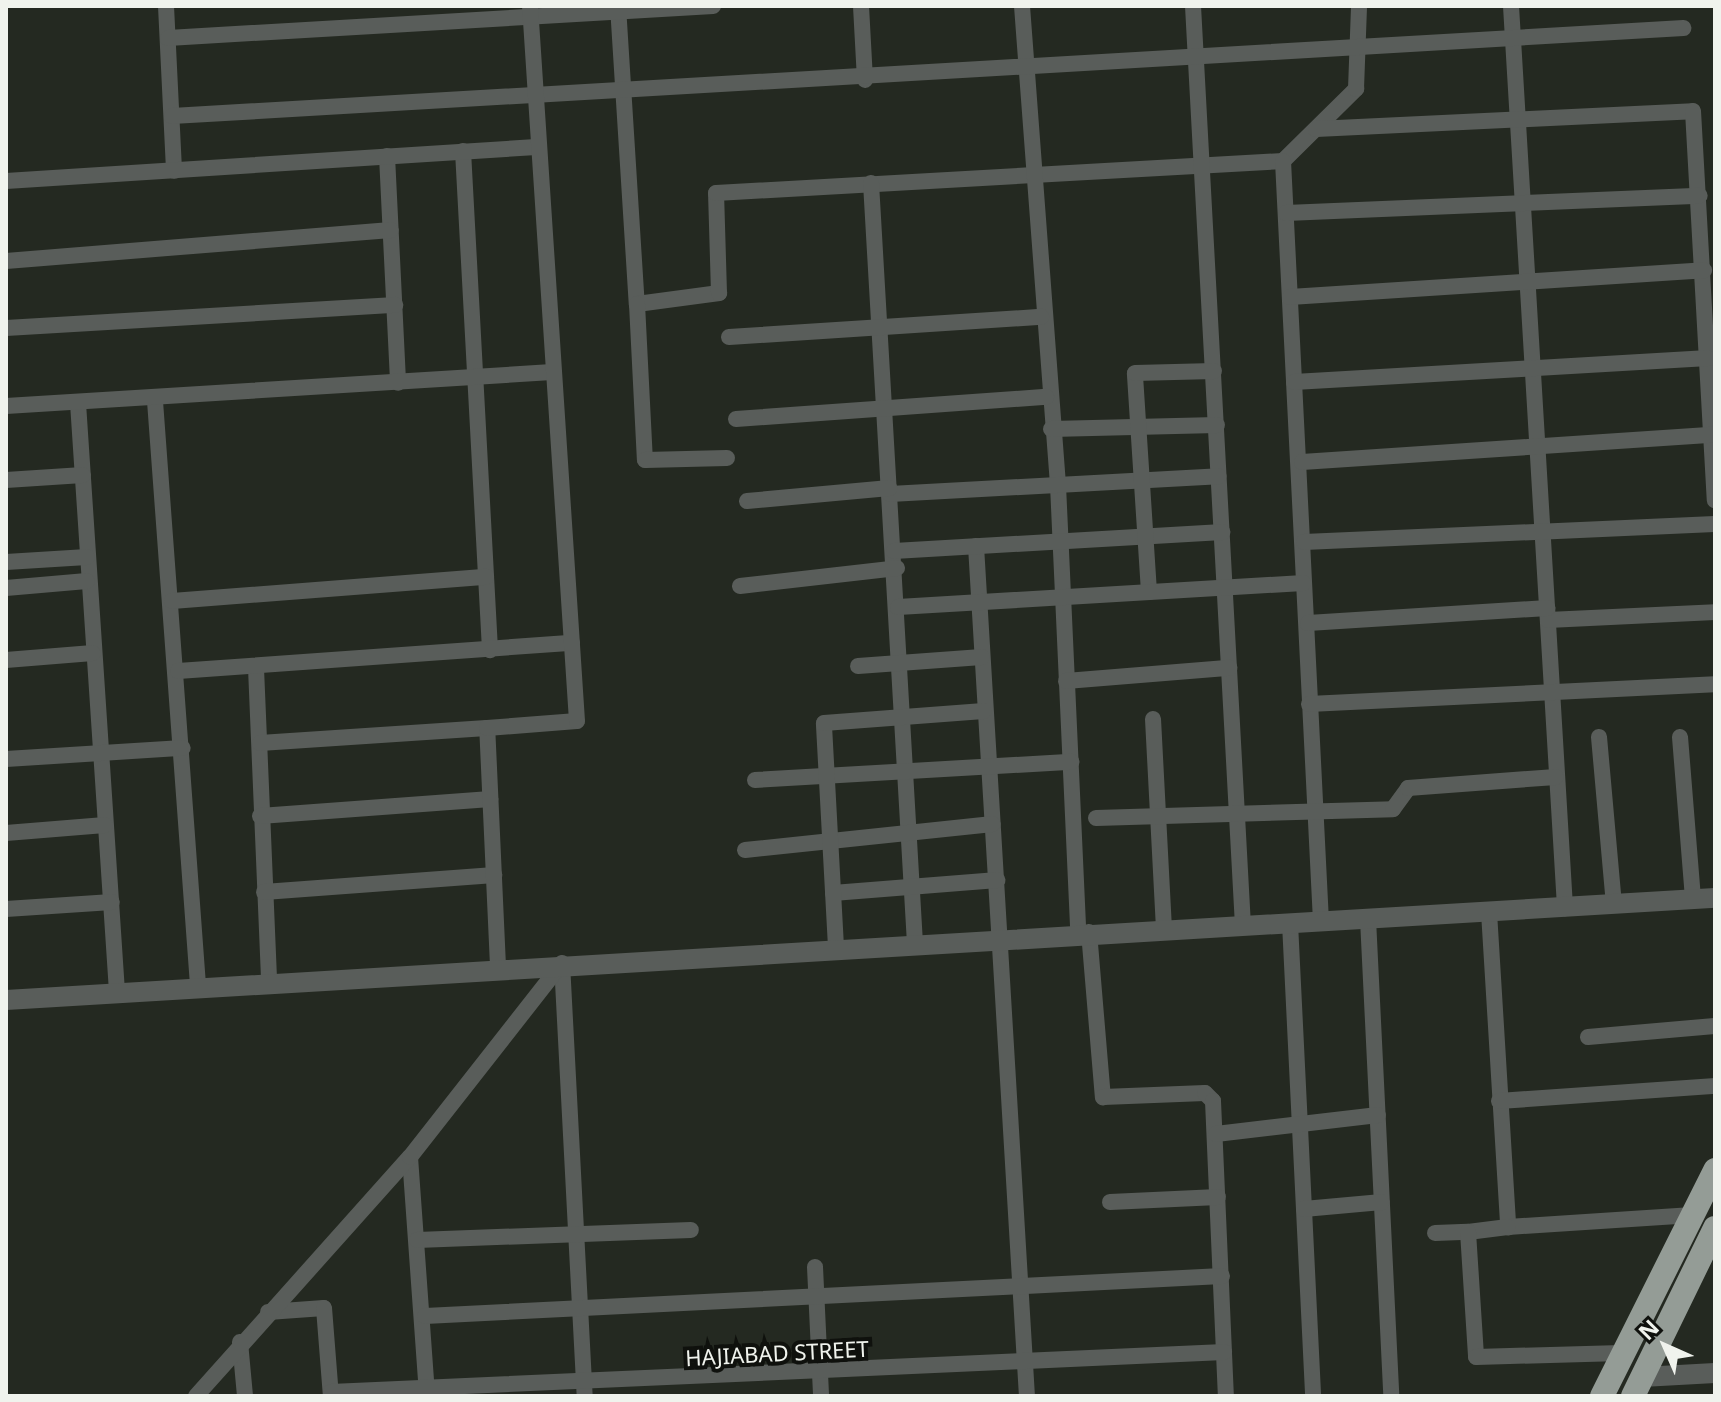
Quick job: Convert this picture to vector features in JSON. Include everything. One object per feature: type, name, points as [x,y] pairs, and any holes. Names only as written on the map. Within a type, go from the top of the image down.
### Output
[{"type":"highway","points":[[1602,1396],[1715,1170]]},
{"type":"highway","points":[[1638,1387],[1715,1228]]},
{"type":"street","points":[[166,6],[174,171]]},
{"type":"street","points":[[168,38],[530,11],[713,6]]},
{"type":"street","points":[[861,6],[865,80]]},
{"type":"street","points":[[1022,6],[1046,397],[1058,485],[1066,681],[1083,933],[1103,1097],[1205,1093],[1216,1134],[1226,1396]]},
{"type":"street","points":[[1193,6],[1243,925]]},
{"type":"street","points":[[637,304],[719,293],[716,193],[1202,163],[1283,161],[1356,89],[1359,6]]},
{"type":"street","points":[[1511,6],[1525,282],[1534,368],[1565,908]]},
{"type":"street","points":[[619,9],[645,460],[727,458]]},
{"type":"street","points":[[260,743],[577,721],[536,147],[530,11]]},
{"type":"street","points":[[172,116],[1025,72],[1196,58],[1683,28]]},
{"type":"street","points":[[1316,129],[1693,111],[1710,368],[1715,500]]},
{"type":"street","points":[[6,181],[536,147]]},
{"type":"street","points":[[463,151],[490,650]]},
{"type":"street","points":[[387,156],[398,383]]},
{"type":"street","points":[[1283,161],[1294,382],[1302,462],[1303,583],[1308,623],[1309,704],[1321,921]]},
{"type":"street","points":[[871,183],[897,568],[908,828],[915,886],[915,944]]},
{"type":"street","points":[[1286,213],[1700,196]]},
{"type":"street","points":[[6,261],[391,230]]},
{"type":"street","points":[[1290,297],[1704,270]]},
{"type":"street","points":[[6,328],[395,305]]},
{"type":"street","points":[[729,337],[1041,317]]},
{"type":"street","points":[[1294,382],[1534,368],[1710,368]]},
{"type":"street","points":[[1149,592],[1135,373],[1214,371]]},
{"type":"street","points":[[6,406],[155,401],[552,372]]},
{"type":"street","points":[[736,419],[1046,397]]},
{"type":"street","points":[[155,401],[178,671],[198,985]]},
{"type":"street","points":[[78,403],[87,581],[117,992]]},
{"type":"street","points":[[1051,429],[1217,425]]},
{"type":"street","points":[[1302,462],[1712,435]]},
{"type":"street","points":[[6,480],[83,475]]},
{"type":"street","points":[[747,501],[890,491],[1141,482],[1219,476]]},
{"type":"street","points":[[1304,542],[1715,524]]},
{"type":"street","points":[[894,551],[1222,532]]},
{"type":"street","points":[[976,546],[984,711],[1002,939],[1023,1286],[1027,1396]]},
{"type":"street","points":[[6,562],[87,557]]},
{"type":"street","points":[[740,586],[897,568]]},
{"type":"street","points":[[172,601],[486,577]]},
{"type":"street","points":[[6,588],[87,581]]},
{"type":"street","points":[[898,607],[1303,583]]},
{"type":"street","points":[[1308,623],[1548,614],[1715,612]]},
{"type":"street","points":[[178,671],[256,668],[572,643]]},
{"type":"street","points":[[6,660],[93,653]]},
{"type":"street","points":[[858,666],[982,657]]},
{"type":"street","points":[[256,668],[269,982]]},
{"type":"street","points":[[1066,681],[1229,668]]},
{"type":"street","points":[[1309,704],[1715,684]]},
{"type":"street","points":[[836,947],[824,723],[984,711]]},
{"type":"street","points":[[1153,719],[1164,929]]},
{"type":"street","points":[[487,728],[498,966]]},
{"type":"street","points":[[1599,737],[1614,904]]},
{"type":"street","points":[[1680,737],[1693,898]]},
{"type":"street","points":[[6,759],[183,748]]},
{"type":"street","points":[[755,780],[1071,762]]},
{"type":"street","points":[[1096,818],[1393,809],[1408,788],[1556,777]]},
{"type":"street","points":[[260,816],[490,799]]},
{"type":"street","points":[[745,850],[908,828],[993,824]]},
{"type":"street","points":[[6,833],[105,825]]},
{"type":"street","points":[[264,892],[494,875]]},
{"type":"street","points":[[833,893],[997,880]]},
{"type":"street","points":[[6,1000],[498,966],[1715,898]]},
{"type":"street","points":[[6,909],[112,902]]},
{"type":"street","points":[[1489,912],[1508,1227]]},
{"type":"street","points":[[1368,919],[1391,1396]]},
{"type":"street","points":[[1290,923],[1313,1396]]},
{"type":"street","points":[[196,1396],[240,1342],[410,1157],[562,963]]},
{"type":"street","points":[[562,963],[584,1309],[585,1390]]},
{"type":"street","points":[[1588,1037],[1715,1026]]},
{"type":"street","points":[[1499,1101],[1715,1086]]},
{"type":"street","points":[[1216,1134],[1378,1115]]},
{"type":"street","points":[[410,1157],[425,1316],[427,1394]]},
{"type":"street","points":[[1110,1202],[1218,1197]]},
{"type":"street","points":[[1304,1209],[1382,1202]]},
{"type":"street","points":[[1435,1233],[1693,1215]]},
{"type":"street","points":[[417,1240],[691,1230]]},
{"type":"street","points":[[1468,1232],[1476,1357],[1621,1353]]},
{"type":"street","points":[[815,1267],[821,1396]]},
{"type":"street","points":[[425,1316],[1222,1276]]},
{"type":"street","points":[[268,1312],[324,1308],[331,1394]]},
{"type":"street","points":[[240,1342],[245,1396]]},
{"type":"street","name":"HAJIABAD STREET","points":[[331,1394],[585,1390],[820,1373],[1224,1352]]},
{"type":"street","points":[[1638,1387],[1715,1373]]}]
